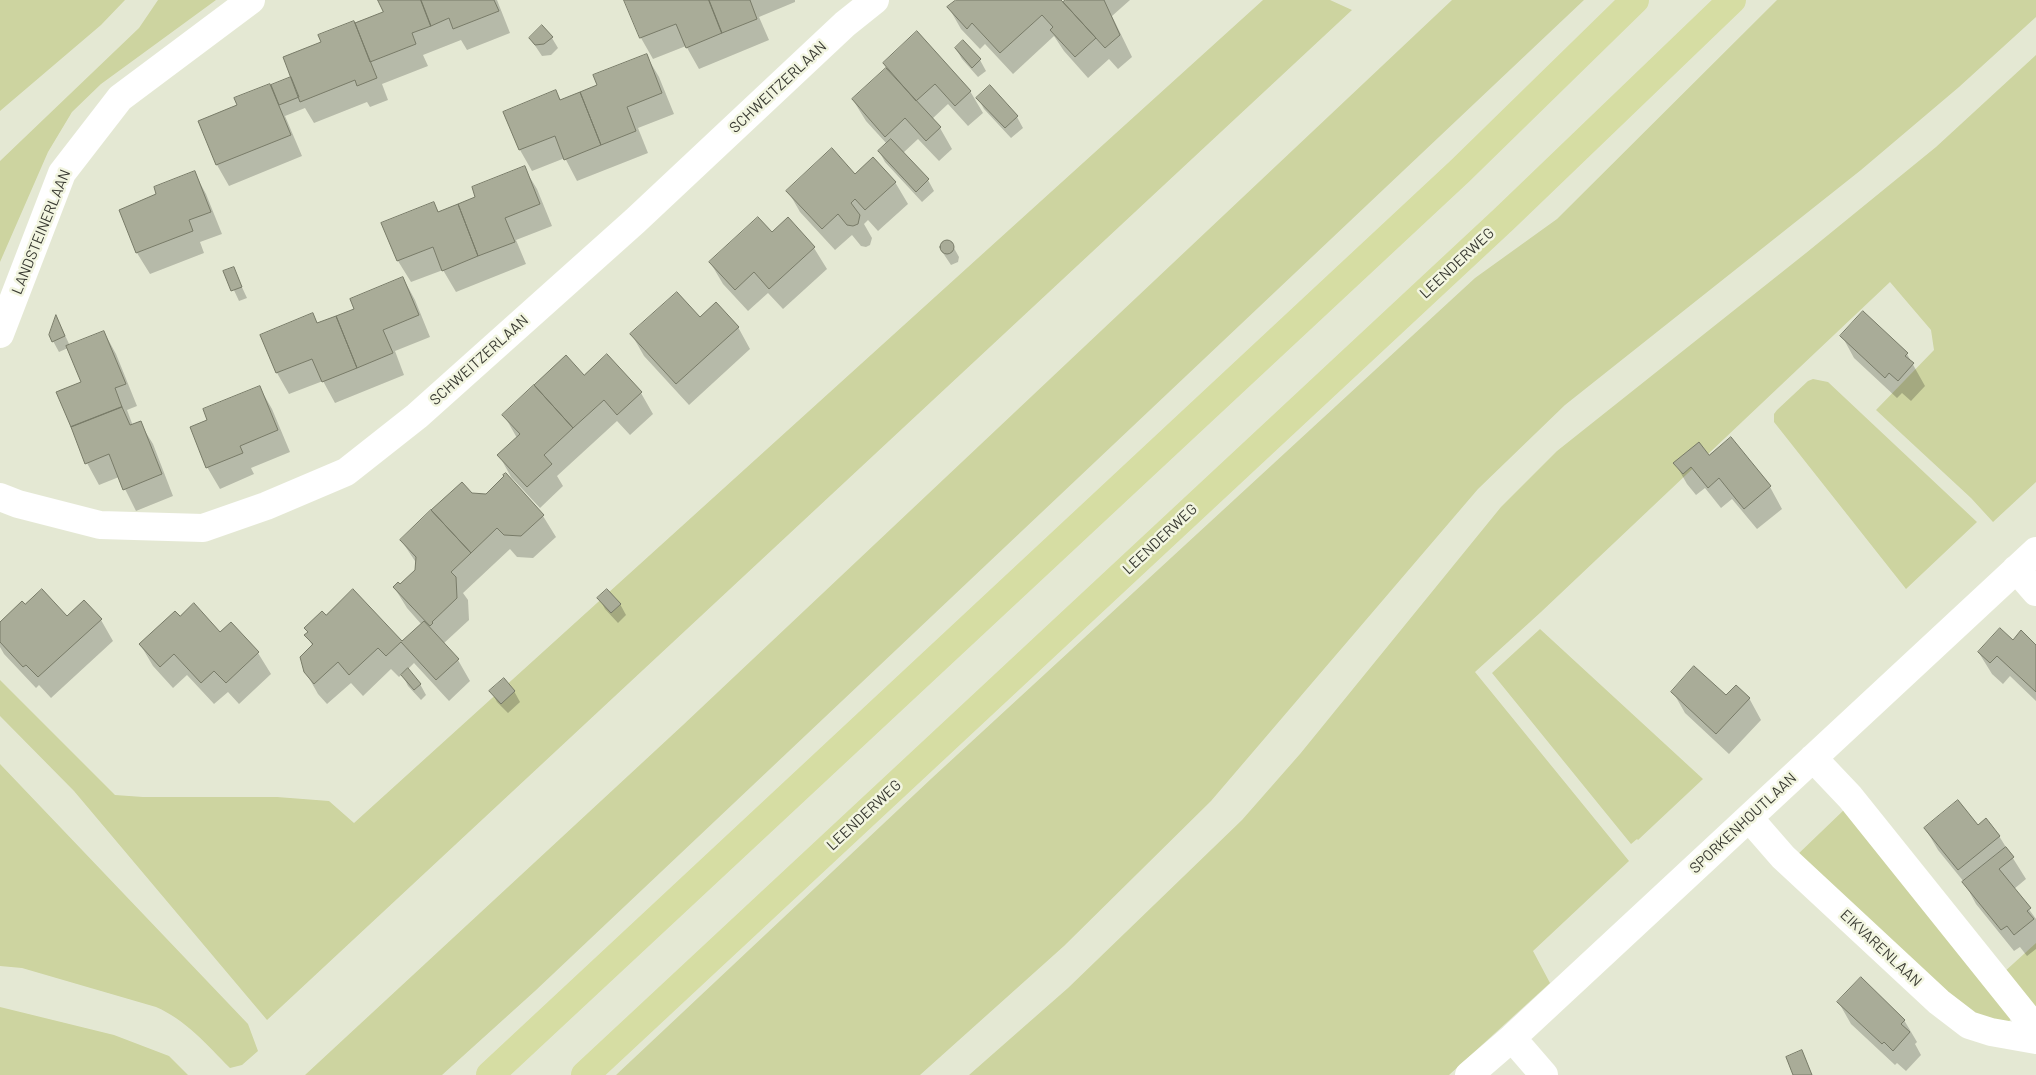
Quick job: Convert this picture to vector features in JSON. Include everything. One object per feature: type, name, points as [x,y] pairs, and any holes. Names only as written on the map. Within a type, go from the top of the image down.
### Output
[{"type":"main road","points":[[490,1075],[1460,171],[1635,0]]},
{"type":"main road","name":"LEENDERWEG","points":[[585,1075],[1504,219],[1732,0]]},
{"type":"street","name":"LANDSTEINERLAAN","points":[[0,334],[62,173],[120,98],[252,0]]},
{"type":"street","name":"SCHWEITZERLAAN","points":[[0,497],[18,504],[100,525],[203,528],[266,506],[346,472],[424,409],[635,221],[845,24],[875,0]]},
{"type":"street","name":"SPORKENHOUTLAAN","points":[[1469,1075],[1512,1038],[2036,550]]},
{"type":"street","points":[[2016,569],[2036,592]]},
{"type":"street","points":[[1813,758],[1850,797],[2036,1029]]},
{"type":"street","name":"EIKVARENLAAN","points":[[1749,818],[1783,857],[1939,1002],[1969,1025],[1991,1032],[2036,1040]]},
{"type":"street","points":[[1512,1038],[1544,1075]]},
{"type":"green space","points":[[0,0],[125,0],[101,25],[0,111]]},
{"type":"green space","points":[[158,0],[216,0],[101,84],[72,112],[48,152],[0,262],[0,161],[139,28]]},
{"type":"green space","points":[[1263,0],[1330,0],[1352,10],[267,1020],[74,791],[0,716],[0,680],[115,795],[143,797],[277,797],[329,801],[354,823]]},
{"type":"green space","points":[[1452,0],[1584,0],[535,991],[442,1075],[305,1075],[683,725]]},
{"type":"green space","points":[[1777,0],[2036,0],[2036,17],[1959,87],[1861,170],[1565,405],[1478,489],[1211,801],[1064,946],[920,1075],[616,1075],[932,778],[1475,278],[1557,219]]},
{"type":"green space","points":[[2036,55],[2036,482],[1993,522],[1971,498],[1876,410],[1934,350],[1931,330],[1890,282],[1475,672],[1629,861],[1533,951],[1550,983],[1449,1075],[969,1075],[1068,988],[1242,820],[1300,754],[1501,507],[1557,451],[1936,147]]},
{"type":"green space","points":[[1813,379],[1828,382],[1977,522],[1906,589],[1774,422],[1774,414],[1777,410],[1808,381]]},
{"type":"green space","points":[[1540,629],[1703,779],[1638,840],[1631,844],[1492,673]]},
{"type":"green space","points":[[0,764],[248,1024],[258,1051],[242,1065],[230,1068],[187,1026],[156,1007],[22,968],[0,966]]},
{"type":"green space","points":[[1847,807],[2012,1017],[2008,1023],[1995,1023],[1960,1006],[1795,857]]},
{"type":"green space","points":[[2036,943],[2036,1013],[2003,973]]},
{"type":"green space","points":[[0,1007],[114,1035],[169,1056],[188,1075],[0,1075]]},
{"type":"building","points":[[378,0],[421,0],[431,26],[412,33],[416,44],[370,62],[355,23],[383,12]]},
{"type":"building","points":[[421,0],[494,0],[499,11],[453,29],[449,18],[431,26]]},
{"type":"building","points":[[624,0],[709,0],[722,33],[686,48],[676,24],[640,38]]},
{"type":"building","points":[[709,0],[750,0],[757,19],[722,33]]},
{"type":"building","points":[[956,0],[1061,0],[1096,38],[1075,57],[1050,30],[1053,27],[1042,15],[1000,53],[972,23],[967,29],[947,7]]},
{"type":"building","points":[[1066,0],[1104,0],[1120,35],[1105,48],[1063,2]]},
{"type":"building","points":[[354,21],[377,78],[357,86],[355,80],[300,102],[283,57],[321,42],[318,35]]},
{"type":"building","points":[[542,25],[553,37],[544,44],[535,45],[529,38]]},
{"type":"building","points":[[917,31],[971,91],[955,106],[935,84],[916,101],[883,63]]},
{"type":"building","points":[[963,40],[981,59],[972,68],[955,48]]},
{"type":"building","points":[[647,54],[662,93],[627,107],[636,131],[601,145],[580,92],[597,85],[593,75]]},
{"type":"building","points":[[886,68],[941,127],[926,141],[905,118],[885,137],[852,99]]},
{"type":"building","points":[[291,77],[299,97],[279,105],[271,85]]},
{"type":"building","points":[[270,84],[291,135],[216,165],[198,121],[237,105],[234,98]]},
{"type":"building","points":[[990,85],[1018,116],[1005,128],[976,98]]},
{"type":"building","points":[[556,90],[560,100],[580,92],[601,145],[564,160],[555,136],[519,150],[503,112]]},
{"type":"building","points":[[891,139],[929,179],[916,192],[878,151]]},
{"type":"building","points":[[832,148],[855,174],[873,157],[896,182],[865,210],[855,199],[851,203],[860,215],[858,224],[853,226],[847,225],[838,214],[822,229],[786,191]]},
{"type":"building","points":[[525,166],[540,204],[505,218],[515,242],[478,256],[458,204],[475,197],[472,187]]},
{"type":"building","points":[[195,171],[211,212],[189,220],[193,231],[136,253],[119,210],[156,194],[154,187]]},
{"type":"building","points":[[434,202],[438,212],[458,204],[478,256],[442,271],[433,247],[397,261],[381,223]]},
{"type":"building","points":[[758,217],[772,232],[788,217],[815,247],[769,289],[754,272],[735,290],[709,262]]},
{"type":"building","points":[[944,240],[950,240],[954,247],[950,254],[944,254],[940,250],[940,244]]},
{"type":"building","points":[[234,267],[242,287],[231,291],[223,271]]},
{"type":"building","points":[[403,277],[419,315],[383,330],[393,353],[357,368],[336,316],[354,309],[350,299]]},
{"type":"building","points":[[677,292],[700,317],[716,302],[739,327],[676,384],[630,334]]},
{"type":"building","points":[[1863,311],[1908,353],[1905,356],[1914,363],[1898,381],[1889,373],[1885,378],[1840,336]]},
{"type":"building","points":[[313,313],[317,323],[336,316],[357,368],[322,382],[312,359],[276,373],[260,335]]},
{"type":"building","points":[[56,315],[65,336],[52,342],[49,335]]},
{"type":"building","points":[[104,331],[126,384],[115,388],[122,407],[71,427],[56,392],[81,382],[66,346]]},
{"type":"building","points":[[607,354],[642,392],[617,415],[604,400],[573,428],[534,385],[566,355],[584,375]]},
{"type":"building","points":[[534,385],[573,428],[544,455],[552,464],[527,487],[497,455],[520,434],[502,415]]},
{"type":"building","points":[[260,386],[278,430],[240,446],[243,453],[206,468],[190,427],[207,420],[203,409]]},
{"type":"building","points":[[122,407],[130,425],[141,421],[162,474],[123,490],[109,454],[85,464],[71,427]]},
{"type":"building","points":[[1731,437],[1771,486],[1744,509],[1719,478],[1708,488],[1691,467],[1683,474],[1673,463],[1699,442],[1709,455]]},
{"type":"building","points":[[506,473],[544,515],[521,536],[504,535],[497,528],[471,553],[431,510],[462,482],[472,493],[486,494]]},
{"type":"building","points":[[431,510],[471,553],[451,572],[456,577],[457,598],[430,626],[393,587],[398,582],[400,584],[415,570],[416,557],[400,540]]},
{"type":"building","points":[[42,589],[67,616],[84,600],[102,619],[38,677],[26,665],[23,667],[0,642],[0,622],[22,601],[25,604]]},
{"type":"building","points":[[353,589],[402,641],[424,621],[459,659],[436,680],[401,642],[386,656],[378,648],[349,675],[338,662],[314,684],[304,672],[300,657],[313,644],[304,635],[308,632],[304,628],[322,611],[326,615]]},
{"type":"building","points":[[607,589],[621,604],[611,613],[597,598]]},
{"type":"building","points":[[194,603],[220,632],[231,622],[259,652],[226,683],[214,671],[201,683],[174,654],[160,667],[139,644],[175,611],[180,616]]},
{"type":"building","points":[[2000,628],[2013,640],[2021,630],[2036,645],[2036,692],[1997,656],[1990,663],[1978,652]]},
{"type":"building","points":[[1694,666],[1726,695],[1736,685],[1750,698],[1716,734],[1671,692]]},
{"type":"building","points":[[408,668],[421,684],[414,690],[401,675]]},
{"type":"building","points":[[504,678],[515,691],[501,704],[489,691]]},
{"type":"building","points":[[1958,800],[1978,825],[1986,818],[2000,836],[1958,870],[1924,828]]},
{"type":"building","points":[[2006,847],[2014,857],[1999,869],[2031,908],[2027,911],[2034,919],[2014,935],[2007,926],[2001,930],[1962,882]]},
{"type":"building","points":[[1861,977],[1905,1020],[1901,1024],[1910,1032],[1893,1051],[1884,1042],[1882,1044],[1837,1002]]},
{"type":"building","points":[[1802,1050],[1812,1075],[1793,1075],[1786,1057]]}]
